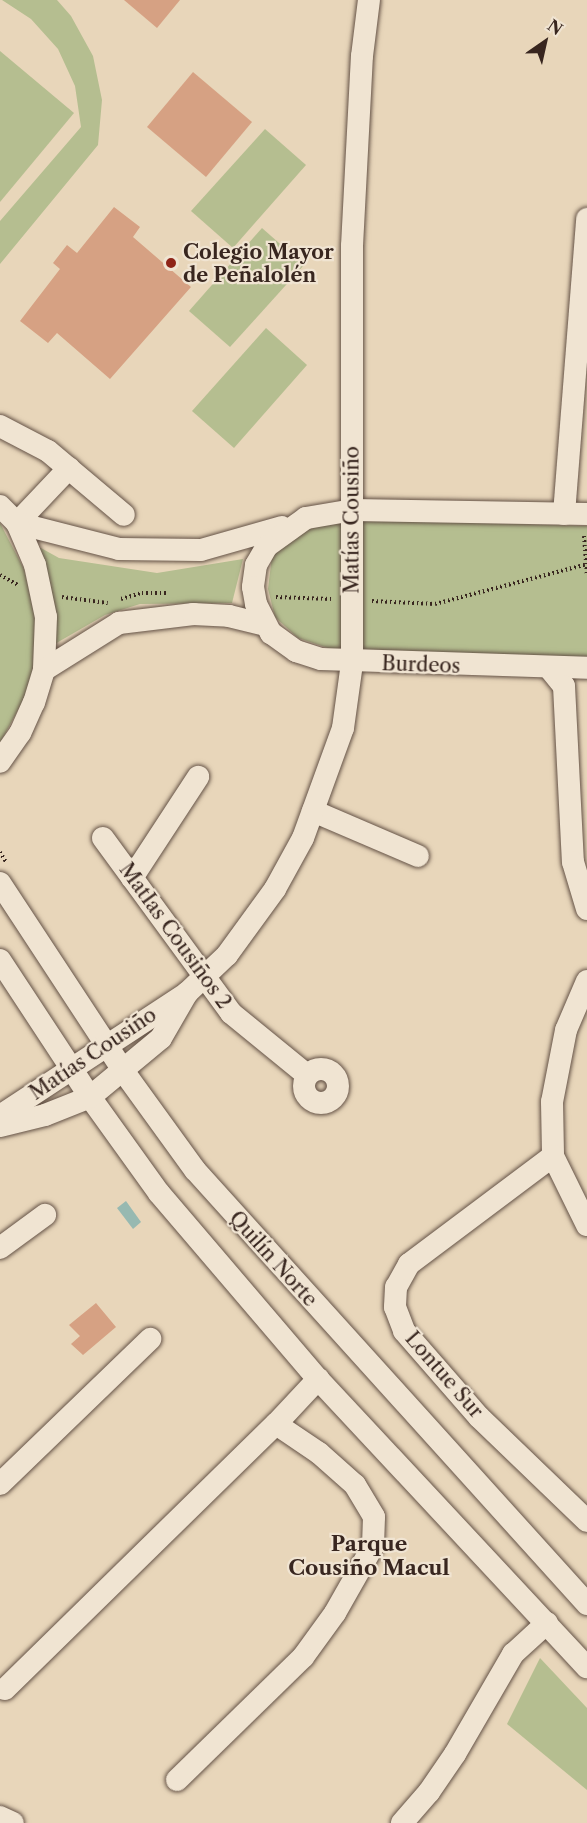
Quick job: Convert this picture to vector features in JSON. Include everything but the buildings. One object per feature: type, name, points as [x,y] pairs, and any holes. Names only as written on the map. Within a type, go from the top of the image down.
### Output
[{"type":"street","name":"Matías Cousiño","points":[[0,1116],[106,1044],[187,993],[227,955],[275,888],[313,811],[343,728],[352,663],[352,246],[362,56],[369,0]]},
{"type":"street","points":[[578,514],[581,313],[587,219]]},
{"type":"street","points":[[581,313],[587,354]]},
{"type":"street","points":[[0,426],[20,434],[69,468],[124,515]]},
{"type":"street","points":[[17,523],[69,468]]},
{"type":"street","points":[[0,506],[17,523],[35,565],[46,617],[44,670],[20,733],[0,762]]},
{"type":"street","name":"Burdeos","points":[[17,523],[119,549],[201,550],[297,521],[353,510],[578,514]]},
{"type":"street","name":"Burdeos","points":[[266,625],[254,596],[254,575],[261,554],[274,537],[297,521]]},
{"type":"street","name":"Burdeos","points":[[44,670],[119,623],[193,614],[229,616],[266,625],[297,651],[352,663],[587,668]]},
{"type":"street","points":[[550,669],[564,686],[573,862],[587,909]]},
{"type":"street","points":[[132,878],[198,777]]},
{"type":"street","points":[[313,811],[418,856]]},
{"type":"street","name":"MatIas Cousiños 2","points":[[103,838],[231,1012],[307,1075]]},
{"type":"street","name":"Quilín Norte","points":[[0,883],[124,1072],[232,1214],[587,1604]]},
{"type":"street","points":[[0,960],[90,1097],[159,1193],[318,1379],[587,1667]]},
{"type":"street","points":[[587,981],[566,1030],[554,1092],[553,1156],[587,1225]]},
{"type":"street","name":"Matías Cousiño","points":[[0,1126],[45,1115],[90,1097],[124,1072],[166,1032],[187,993]]},
{"type":"street","name":"Lontue Sur","points":[[553,1156],[409,1264],[396,1287],[395,1307],[404,1331],[479,1417],[587,1521]]},
{"type":"street","points":[[0,1248],[45,1215]]},
{"type":"street","points":[[0,1484],[150,1339]]},
{"type":"street","points":[[5,1689],[276,1424],[318,1379]]},
{"type":"street","points":[[177,1780],[303,1657],[335,1613],[373,1546],[374,1517],[355,1485],[319,1453],[276,1424]]},
{"type":"street","points":[[402,1823],[429,1792],[454,1754],[513,1653],[547,1623]]},
{"type":"street","points":[[0,1817],[13,1823]]},
{"type":"path","points":[[578,514],[587,576]]},
{"type":"path","points":[[254,596],[435,604],[586,564]]},
{"type":"path","points":[[41,594],[104,604],[142,593],[177,594]]},
{"type":"green space","points":[[2,0],[57,0],[71,16],[93,56],[102,100],[98,145],[0,264],[0,221],[81,127],[75,86],[58,49],[31,19]]},
{"type":"green space","points":[[0,51],[74,113],[0,202]]},
{"type":"green space","points":[[265,129],[306,165],[233,248],[191,211]]},
{"type":"green space","points":[[262,228],[304,265],[230,347],[189,311]]},
{"type":"green space","points":[[266,328],[307,365],[234,448],[192,411]]},
{"type":"green space","points":[[354,519],[587,526],[587,665],[349,655],[298,638],[275,617],[268,589],[272,556],[300,531]]},
{"type":"green space","points":[[0,523],[24,569],[35,618],[33,668],[24,699],[0,743]]},
{"type":"green space","points":[[32,543],[59,558],[157,573],[243,559],[232,603],[140,604],[105,615],[53,645]]},
{"type":"green space","points":[[540,1658],[587,1708],[587,1790],[507,1724]]},
{"type":"water","points":[[126,1201],[141,1222],[133,1229],[117,1208]]},
{"type":"place","name":"Colegio Mayor de Peñalolén","points":[[171,263]]},
{"type":"district","name":"Parque Cousiño Macul","points":[[369,1556]]}]
